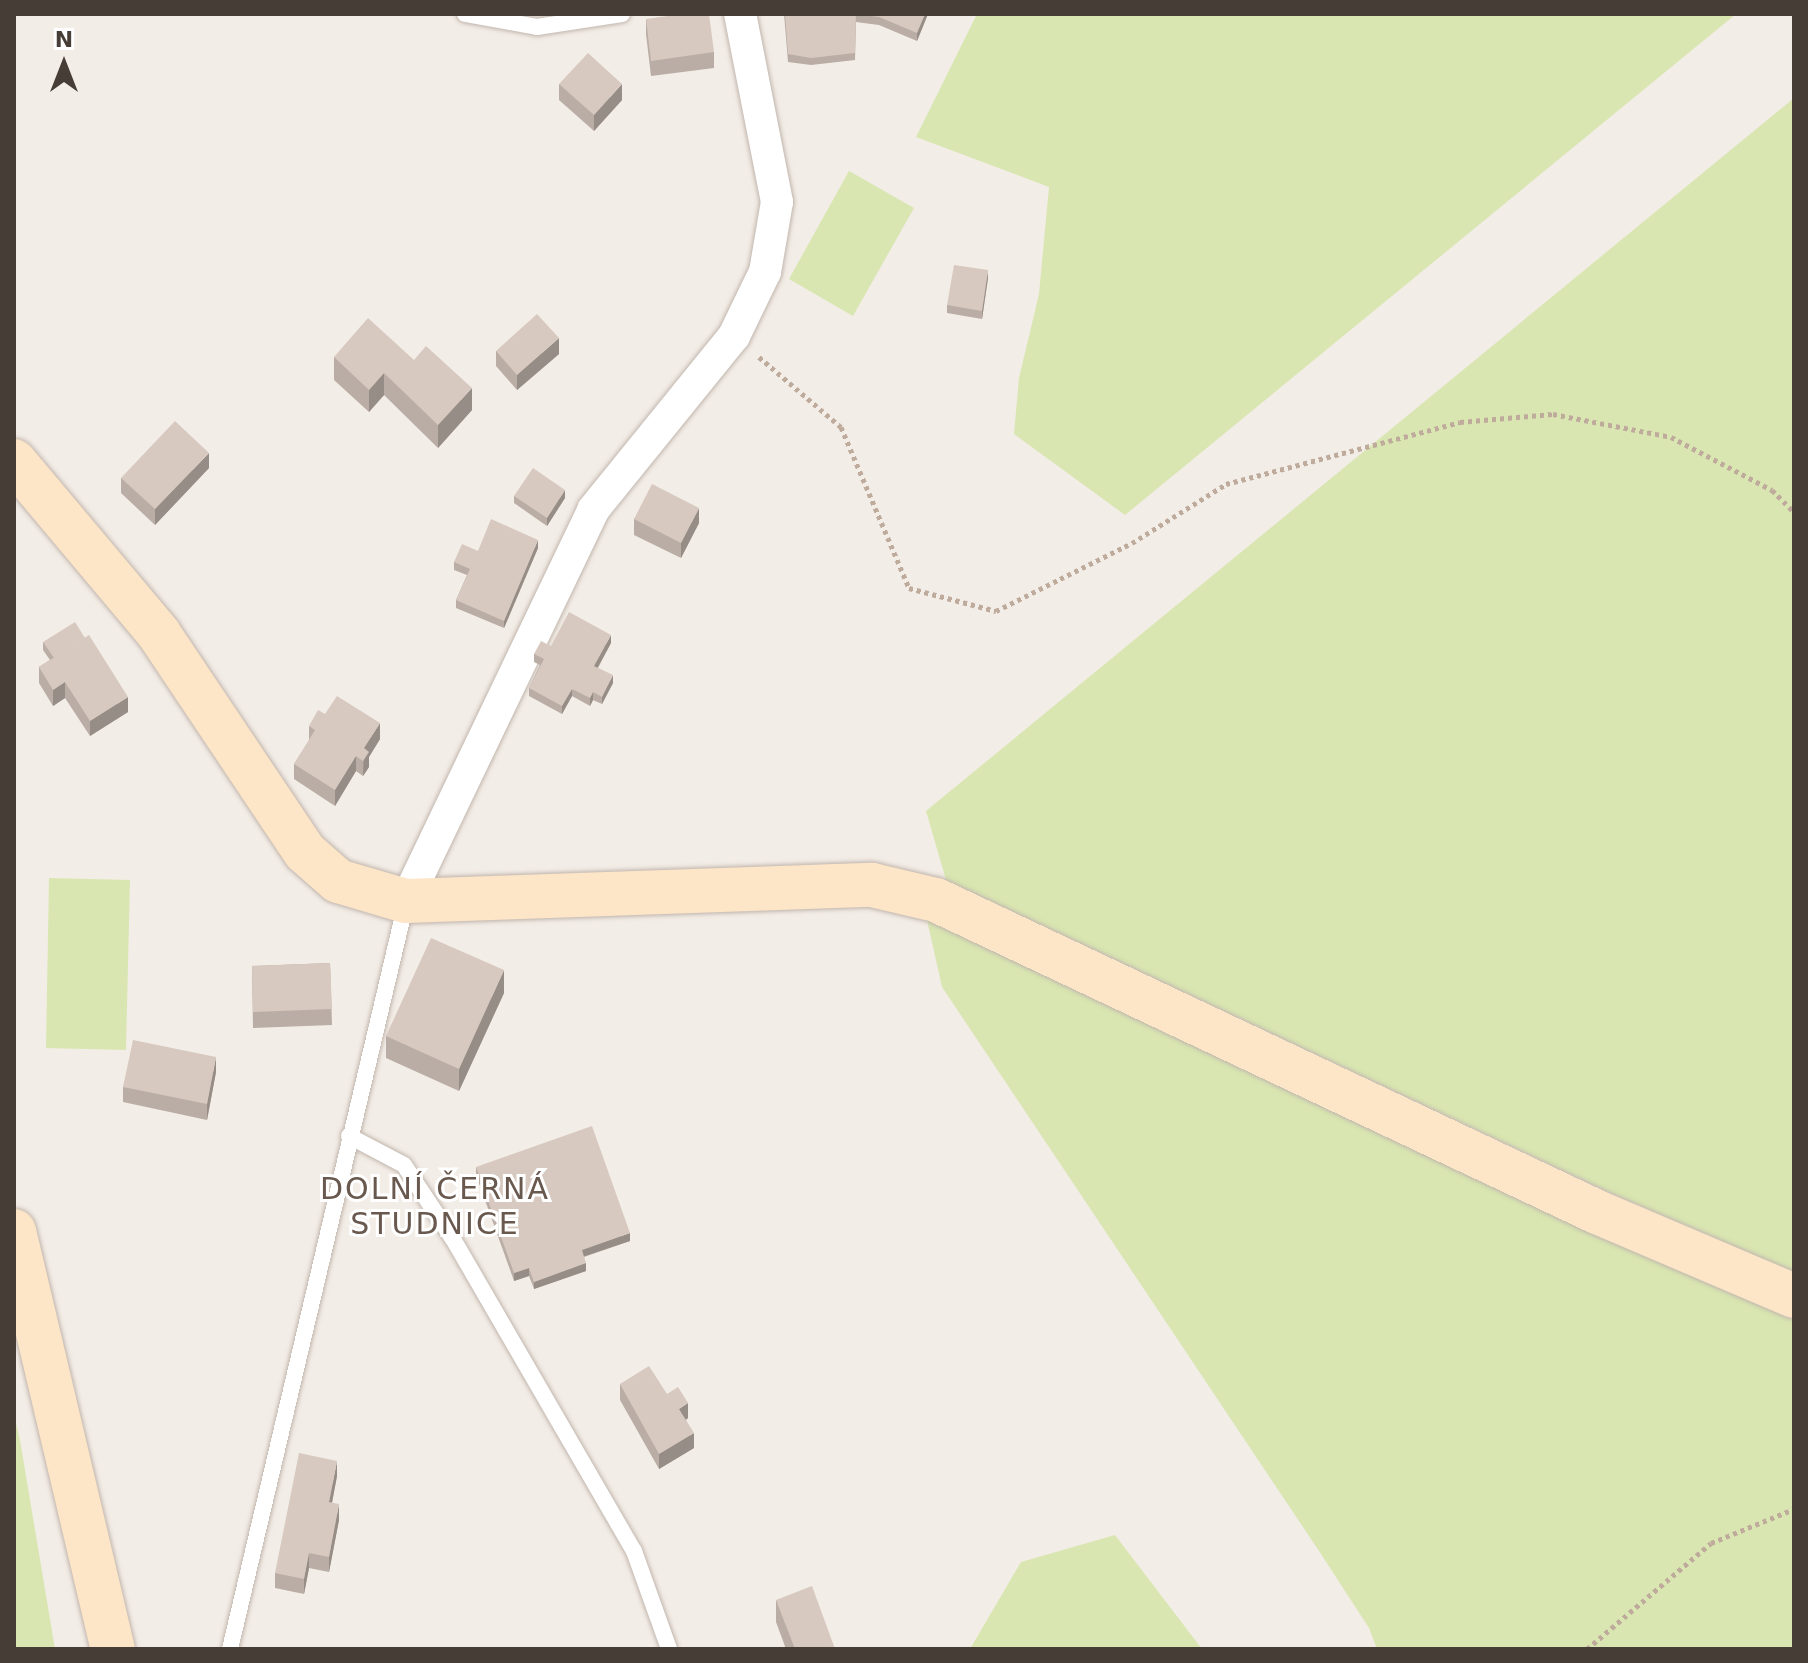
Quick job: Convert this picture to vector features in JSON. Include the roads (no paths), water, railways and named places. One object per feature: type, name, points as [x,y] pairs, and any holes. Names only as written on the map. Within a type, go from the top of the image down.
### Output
[{"type":"street","points":[[406,901],[593,510],[734,336],[765,272],[777,202],[740,14]]},
{"type":"street","points":[[14,461],[159,634],[305,852],[338,881],[406,901],[872,885],[936,900],[1597,1212],[1794,1296]]},
{"type":"street","points":[[14,1231],[113,1649]]},
{"type":"lane","points":[[465,14],[537,27],[622,14]]},
{"type":"lane","points":[[230,1649],[406,901]]},
{"type":"lane","points":[[349,1136],[404,1165],[453,1239],[627,1538],[669,1649]]},
{"type":"district","name":"DOLNÍ ČERNÁ STUDNICE","points":[[435,1206]]}]
